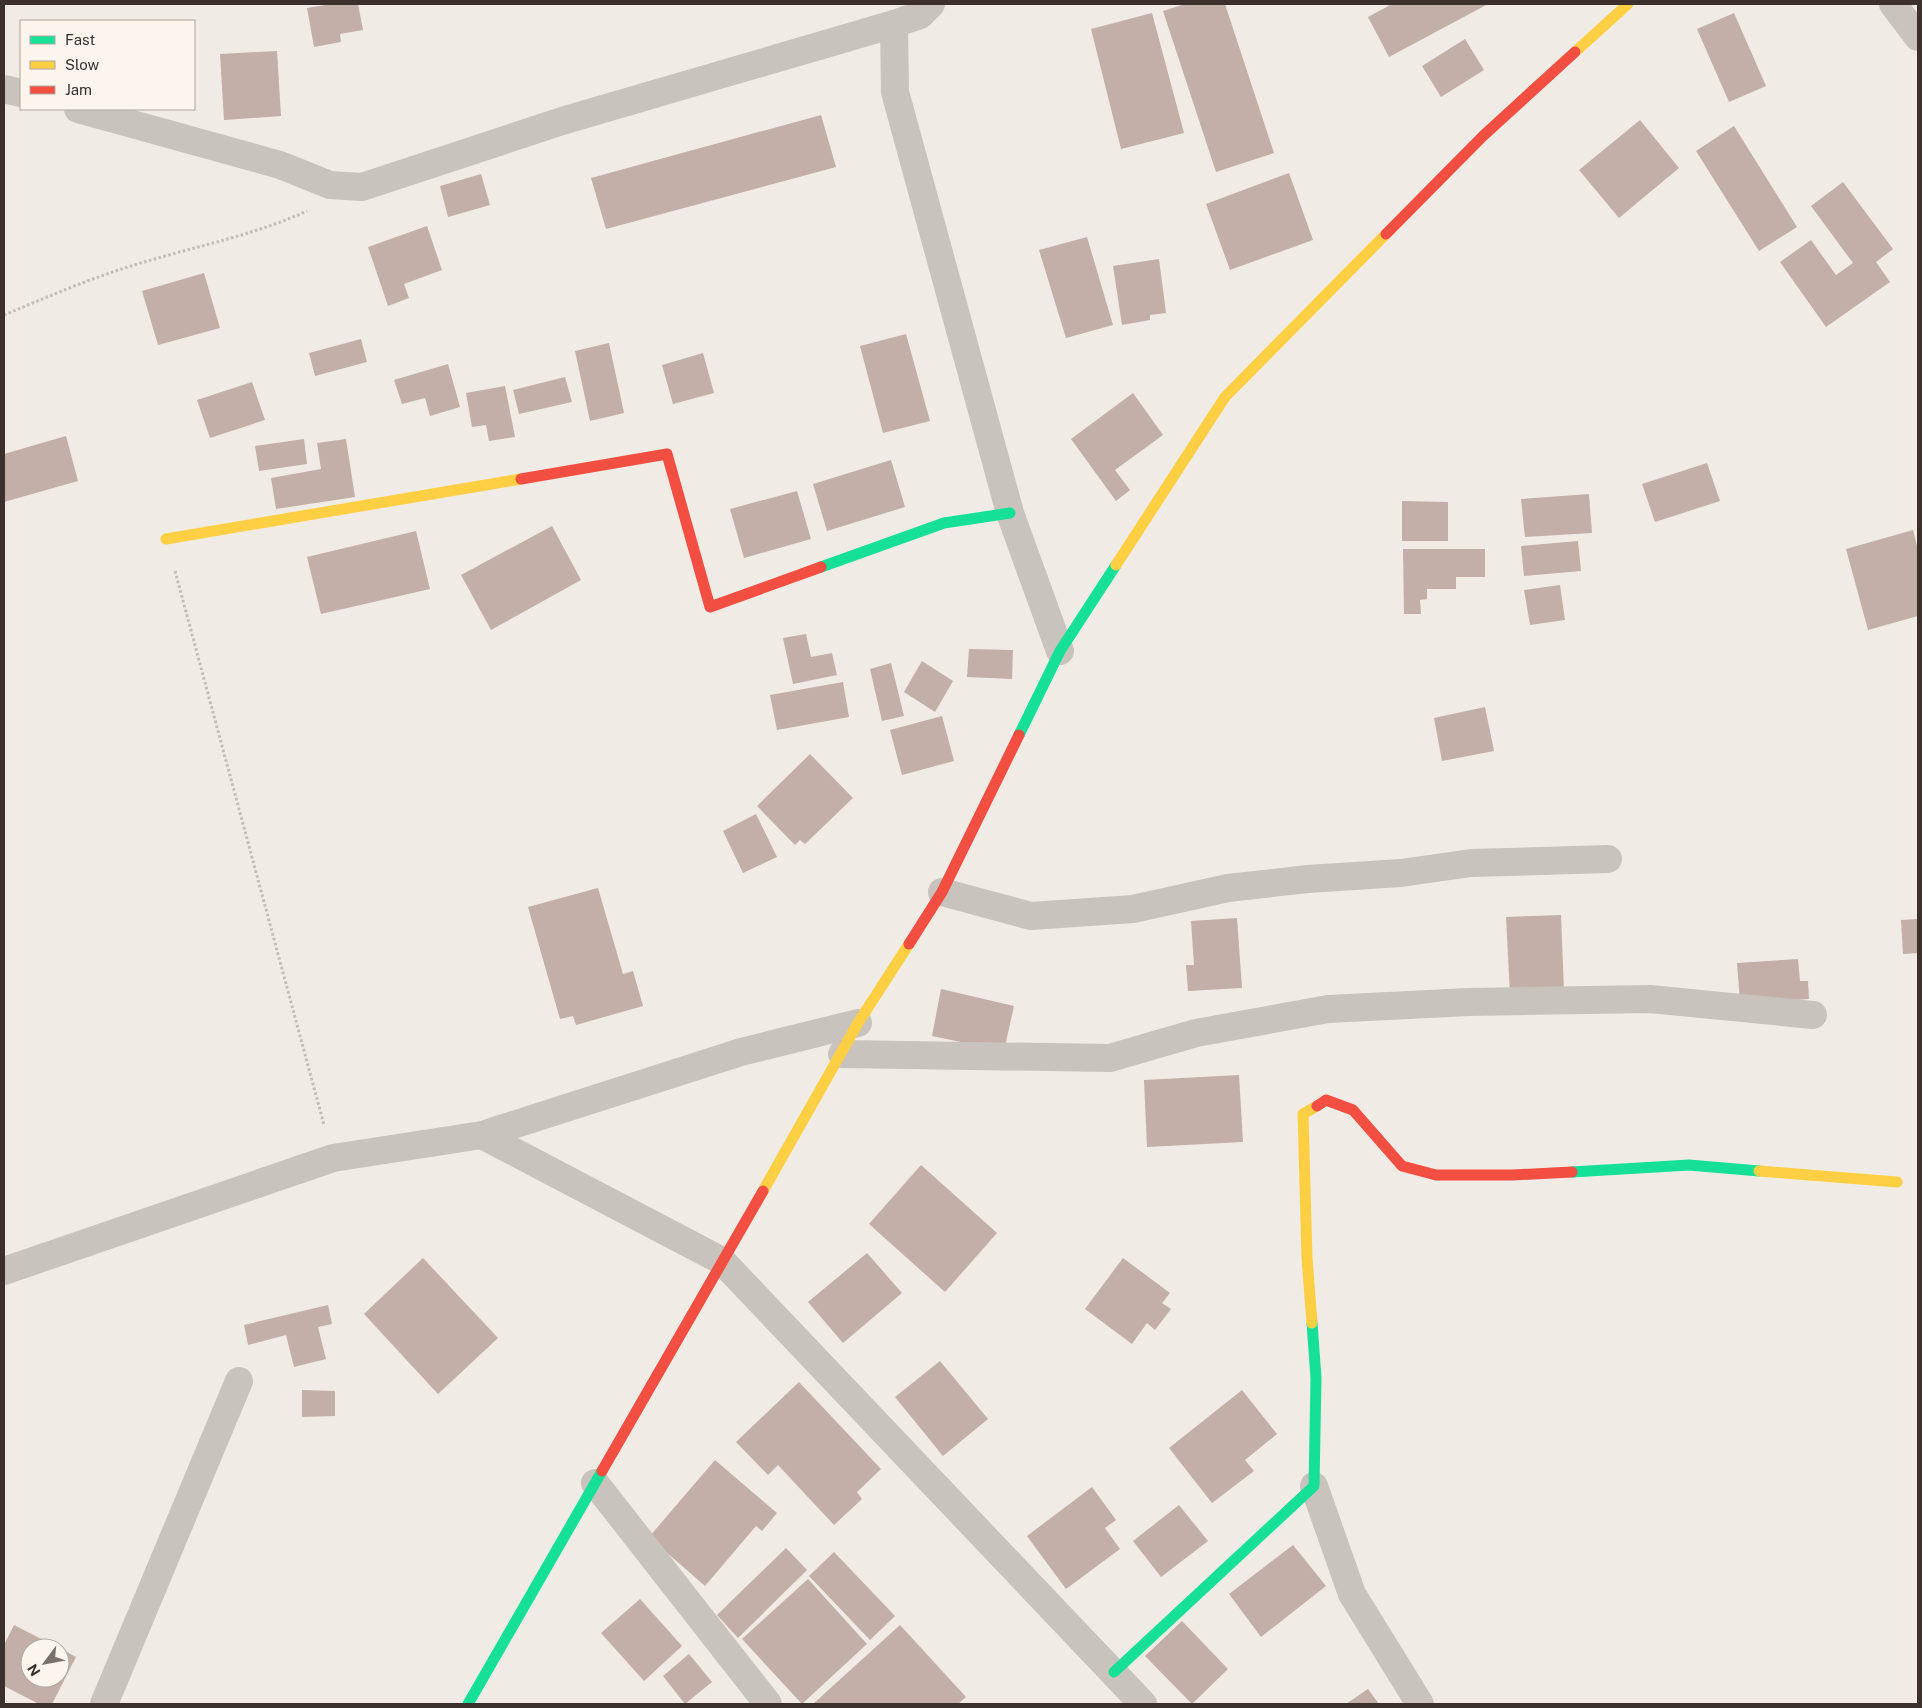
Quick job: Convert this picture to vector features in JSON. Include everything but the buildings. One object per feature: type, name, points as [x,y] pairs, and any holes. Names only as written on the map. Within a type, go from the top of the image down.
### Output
[{"type":"street","points":[[82,110],[280,165],[330,185],[362,186],[562,121],[894,24],[920,15],[931,4]]},
{"type":"street","points":[[468,1704],[842,1054],[858,1023],[942,892],[1060,651],[1225,397],[1483,136],[1628,4]]},
{"type":"street","points":[[1893,4],[1918,37]]},
{"type":"street","points":[[894,24],[895,92],[1010,513],[1060,651]]},
{"type":"street","points":[[4,89],[20,93]]},
{"type":"street","points":[[166,539],[667,454],[710,607],[944,523],[1010,513]]},
{"type":"street","points":[[942,892],[1031,916],[1133,909],[1228,888],[1308,879],[1401,873],[1471,863],[1608,860]]},
{"type":"street","points":[[842,1054],[1110,1058],[1196,1033],[1328,1009],[1469,1002],[1650,999],[1813,1015]]},
{"type":"street","points":[[4,1271],[333,1158],[482,1135],[741,1052],[858,1023]]},
{"type":"street","points":[[1420,1704],[1352,1594],[1314,1486],[1316,1378],[1307,1258],[1303,1114],[1326,1100],[1353,1110],[1402,1166],[1436,1175],[1512,1175],[1689,1165],[1897,1182]]},
{"type":"street","points":[[482,1135],[722,1261],[1143,1704]]},
{"type":"street","points":[[104,1704],[239,1380]]},
{"type":"street","points":[[595,1483],[768,1704]]},
{"type":"street","points":[[1114,1672],[1314,1486]]},
{"type":"path","points":[[4,315],[73,286],[127,267],[276,225],[311,210]]},
{"type":"path","points":[[166,539],[333,1158]]},
{"type":"traffic: fast","points":[[821,567],[944,523],[1010,513]]},
{"type":"traffic: fast","points":[[1019,735],[1060,651],[1116,565]]},
{"type":"traffic: fast","points":[[1572,1172],[1689,1165],[1759,1171]]},
{"type":"traffic: fast","points":[[1114,1672],[1314,1486],[1316,1378],[1312,1323]]},
{"type":"traffic: fast","points":[[468,1704],[602,1471]]},
{"type":"traffic: slow","points":[[1575,52],[1628,4]]},
{"type":"traffic: slow","points":[[1116,565],[1225,397],[1386,234]]},
{"type":"traffic: slow","points":[[166,539],[521,479]]},
{"type":"traffic: slow","points":[[763,1191],[858,1023],[909,944]]},
{"type":"traffic: slow","points":[[1312,1323],[1307,1258],[1303,1114],[1317,1106]]},
{"type":"traffic: slow","points":[[1759,1171],[1897,1182]]},
{"type":"traffic: jam","points":[[1386,234],[1483,136],[1575,52]]},
{"type":"traffic: jam","points":[[521,479],[667,454],[710,607],[821,567]]},
{"type":"traffic: jam","points":[[909,944],[942,892],[1019,735]]},
{"type":"traffic: jam","points":[[1317,1106],[1326,1100],[1353,1110],[1402,1166],[1436,1175],[1512,1175],[1572,1172]]},
{"type":"traffic: jam","points":[[602,1471],[763,1191]]}]
